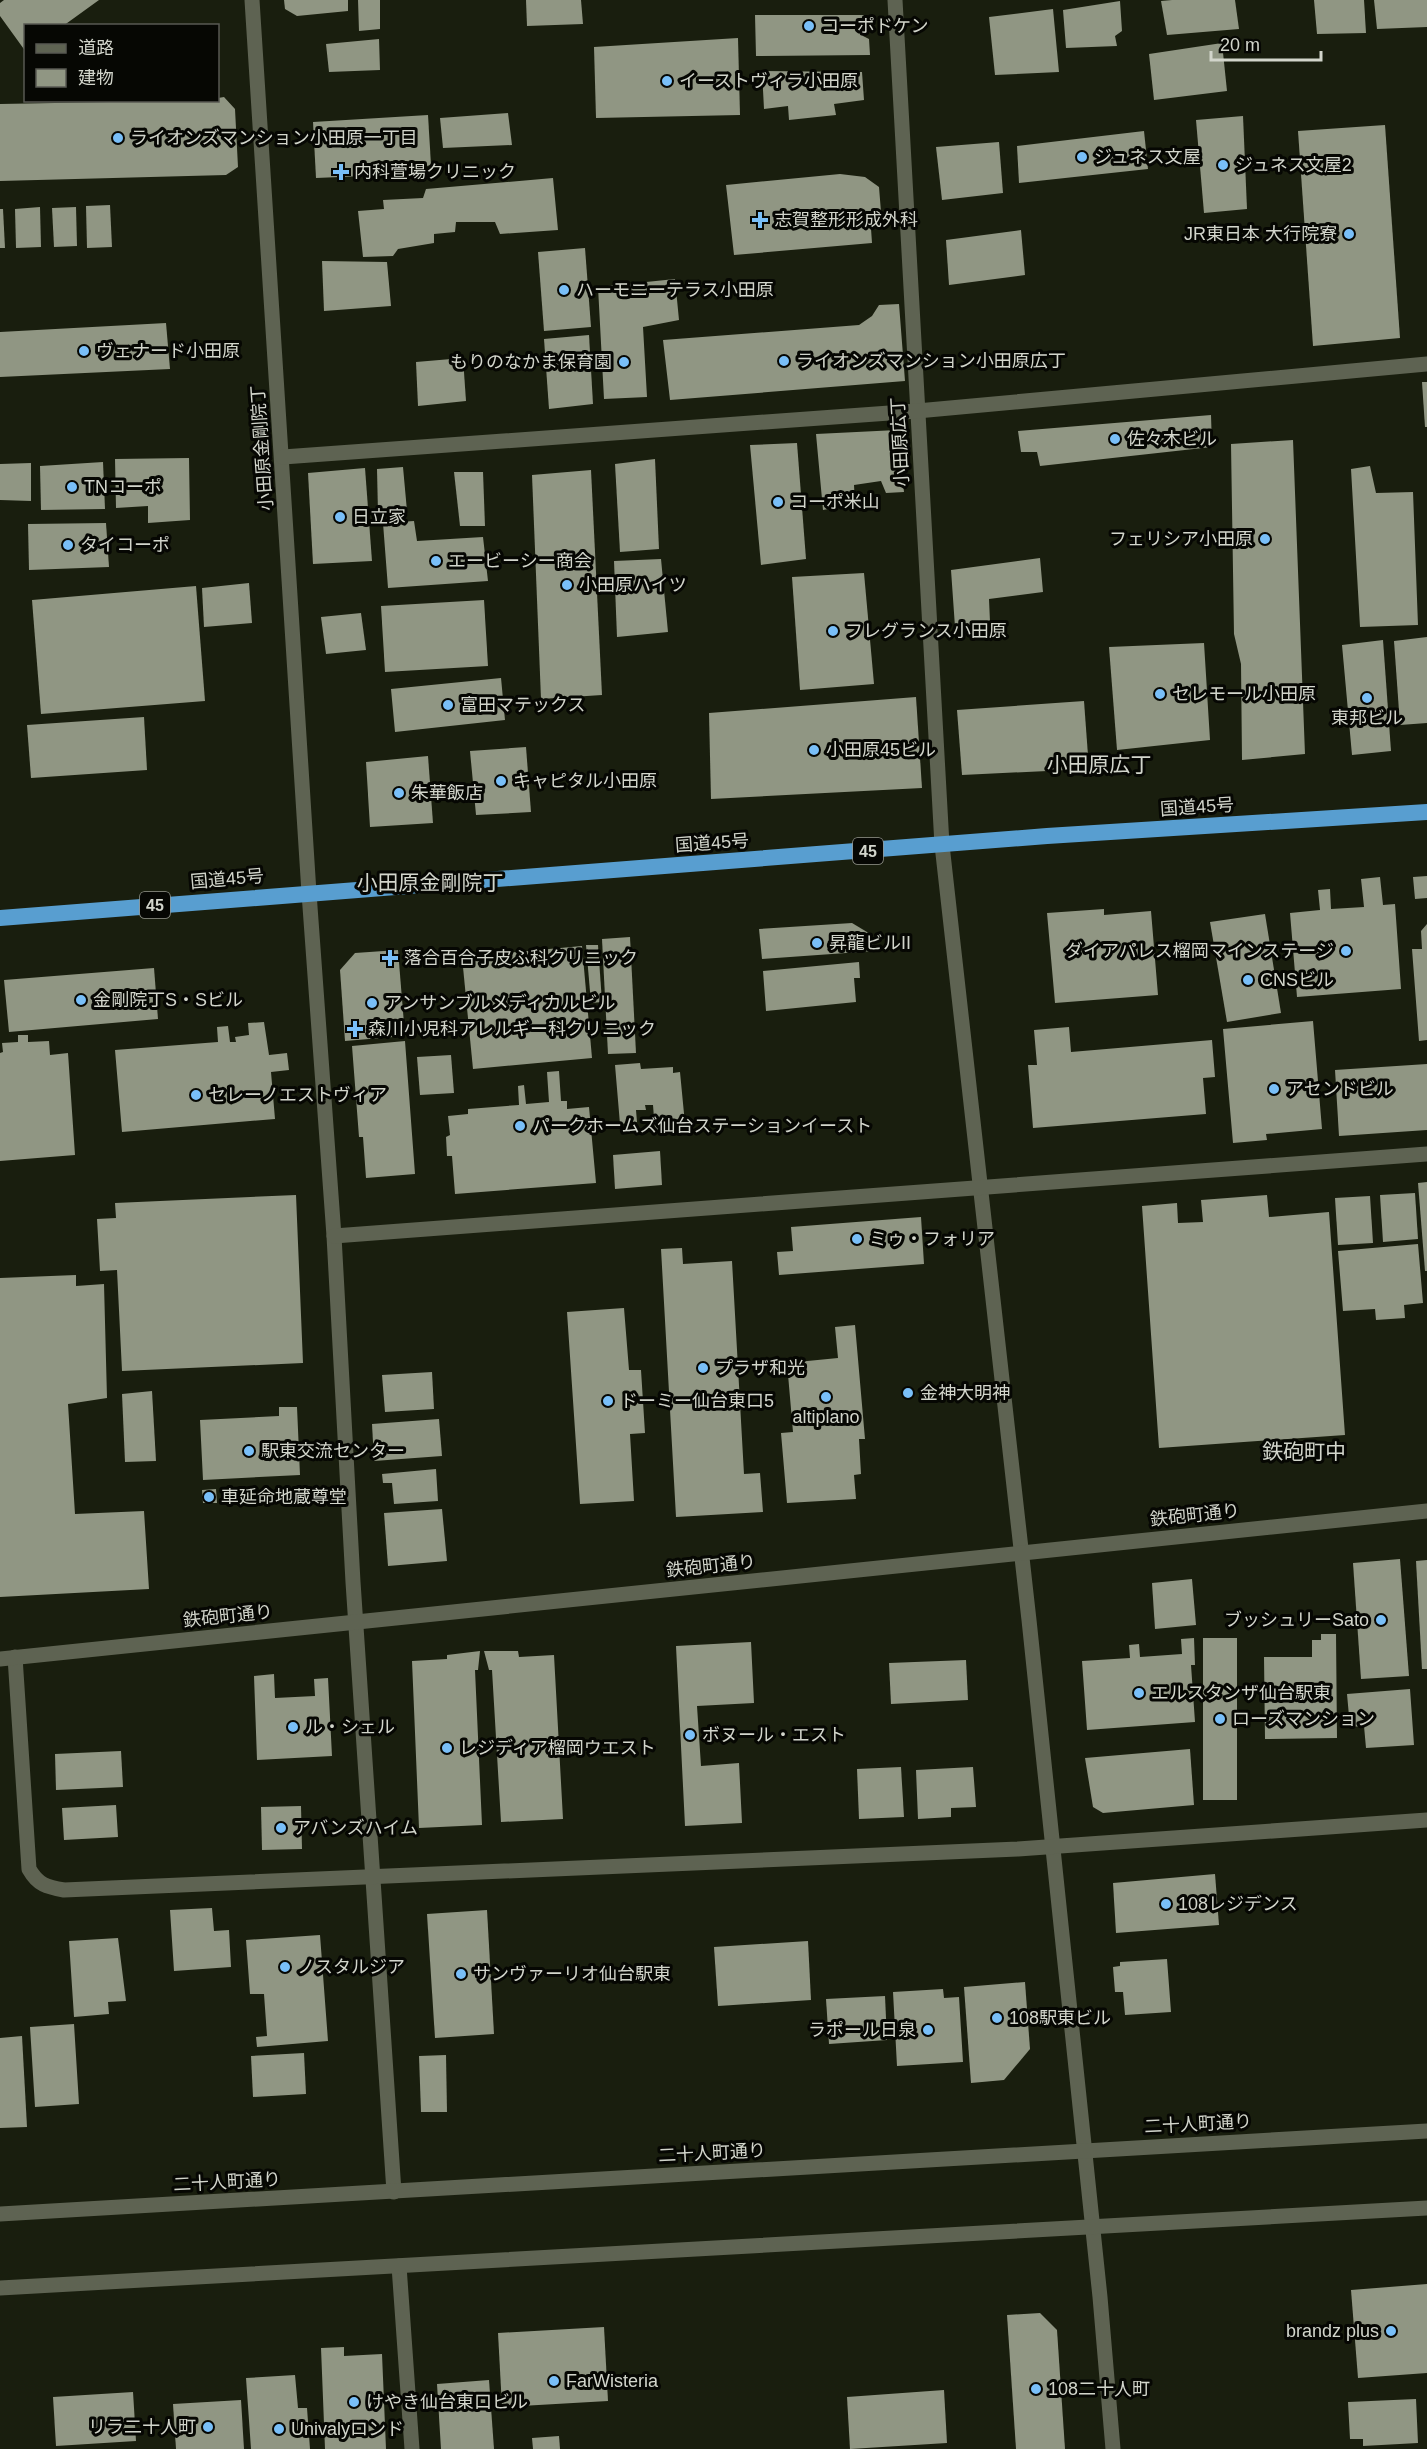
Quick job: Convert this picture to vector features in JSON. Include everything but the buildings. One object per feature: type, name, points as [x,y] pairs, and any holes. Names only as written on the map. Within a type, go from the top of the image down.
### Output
[{"type":"highway","name":"国道45号","points":[[0,918],[942,845],[1427,812]]},
{"type":"street","name":"小田原金剛院丁","points":[[252,0],[283,457],[309,893],[334,1236],[356,1622],[394,2192]]},
{"type":"street","name":"小田原広丁","points":[[895,0],[942,845],[1022,1553],[1093,2227],[1113,2449]]},
{"type":"street","points":[[283,457],[917,411],[1427,364]]},
{"type":"street","points":[[334,1236],[1427,1154]]},
{"type":"street","name":"鉄砲町通り","points":[[7,1658],[1427,1511]]},
{"type":"street","points":[[7,1658],[29,1869],[35,1879],[45,1887],[64,1890],[1052,1846],[1427,1820]]},
{"type":"street","name":"二十人町通り","points":[[0,2214],[1427,2131]]},
{"type":"street","points":[[0,2288],[1427,2208]]},
{"type":"street","points":[[399,2266],[412,2449]]},
{"type":"place","name":"コーポドケン","points":[[809,26]]},
{"type":"place","name":"イーストヴィラ小田原","points":[[667,81]]},
{"type":"place","name":"ライオンズマンション小田原一丁目","points":[[118,138]]},
{"type":"place","name":"ジュネス文屋","points":[[1082,157]]},
{"type":"place","name":"ジュネス文屋2","points":[[1223,165]]},
{"type":"place","name":"内科萱場クリニック","points":[[341,172]]},
{"type":"place","name":"志賀整形形成外科","points":[[760,220]]},
{"type":"place","name":"JR東日本 大行院寮","points":[[1349,234]]},
{"type":"place","name":"ハーモニーテラス小田原","points":[[564,290]]},
{"type":"place","name":"ヴェナード小田原","points":[[84,351]]},
{"type":"place","name":"ライオンズマンション小田原広丁","points":[[784,361]]},
{"type":"place","name":"もりのなかま保育園","points":[[624,362]]},
{"type":"place","name":"佐々木ビル","points":[[1115,439]]},
{"type":"place","name":"TNコーポ","points":[[72,487]]},
{"type":"place","name":"コーポ米山","points":[[778,502]]},
{"type":"place","name":"日立家","points":[[340,517]]},
{"type":"place","name":"フェリシア小田原","points":[[1265,539]]},
{"type":"place","name":"タイコーポ","points":[[68,545]]},
{"type":"place","name":"エービーシー商会","points":[[436,561]]},
{"type":"place","name":"小田原ハイツ","points":[[567,585]]},
{"type":"place","name":"フレグランス小田原","points":[[833,631]]},
{"type":"place","name":"セレモール小田原","points":[[1160,694]]},
{"type":"place","name":"東邦ビル","points":[[1367,698]]},
{"type":"place","name":"富田マテックス","points":[[448,705]]},
{"type":"place","name":"小田原45ビル","points":[[814,750]]},
{"type":"place","name":"キャピタル小田原","points":[[501,781]]},
{"type":"place","name":"朱華飯店","points":[[399,793]]},
{"type":"place","name":"昇龍ビルII","points":[[817,943]]},
{"type":"place","name":"ダイアパレス榴岡マインステージ","points":[[1346,951]]},
{"type":"place","name":"落合百合子皮ふ科クリニック","points":[[390,958]]},
{"type":"place","name":"CNSビル","points":[[1248,980]]},
{"type":"place","name":"金剛院丁S・Sビル","points":[[81,1000]]},
{"type":"place","name":"アンサンブルメディカルビル","points":[[372,1003]]},
{"type":"place","name":"森川小児科アレルギー科クリニック","points":[[355,1029]]},
{"type":"place","name":"アセンドビル","points":[[1274,1089]]},
{"type":"place","name":"セレーノエストヴィア","points":[[196,1095]]},
{"type":"place","name":"パークホームズ仙台ステーションイースト","points":[[520,1126]]},
{"type":"place","name":"ミゥ・フォリア","points":[[857,1239]]},
{"type":"place","name":"プラザ和光","points":[[703,1368]]},
{"type":"place","name":"金神大明神","points":[[908,1393]]},
{"type":"place","name":"altiplano","points":[[826,1397]]},
{"type":"place","name":"ドーミー仙台東口5","points":[[608,1401]]},
{"type":"place","name":"駅東交流センター","points":[[249,1451]]},
{"type":"place","name":"車延命地蔵尊堂","points":[[209,1497]]},
{"type":"place","name":"ブッシュリーSato","points":[[1381,1620]]},
{"type":"place","name":"エルスタンザ仙台駅東","points":[[1139,1693]]},
{"type":"place","name":"ローズマンション","points":[[1220,1719]]},
{"type":"place","name":"ル・シェル","points":[[293,1727]]},
{"type":"place","name":"ボヌール・エスト","points":[[690,1735]]},
{"type":"place","name":"レジディア榴岡ウエスト","points":[[447,1748]]},
{"type":"place","name":"アバンズハイム","points":[[281,1828]]},
{"type":"place","name":"108レジデンス","points":[[1166,1904]]},
{"type":"place","name":"ノスタルジア","points":[[285,1967]]},
{"type":"place","name":"サンヴァーリオ仙台駅東","points":[[461,1974]]},
{"type":"place","name":"108駅東ビル","points":[[997,2018]]},
{"type":"place","name":"ラポール日泉","points":[[928,2030]]},
{"type":"place","name":"brandz plus","points":[[1391,2331]]},
{"type":"place","name":"FarWisteria","points":[[554,2381]]},
{"type":"place","name":"108二十人町","points":[[1036,2389]]},
{"type":"place","name":"けやき仙台東口ビル","points":[[354,2402]]},
{"type":"place","name":"リラ二十人町","points":[[208,2427]]},
{"type":"place","name":"Univalyロンド","points":[[279,2429]]},
{"type":"district","name":"小田原広丁","points":[[1099,764]]},
{"type":"district","name":"小田原金剛院丁","points":[[430,882]]},
{"type":"district","name":"鉄砲町中","points":[[1304,1451]]}]
